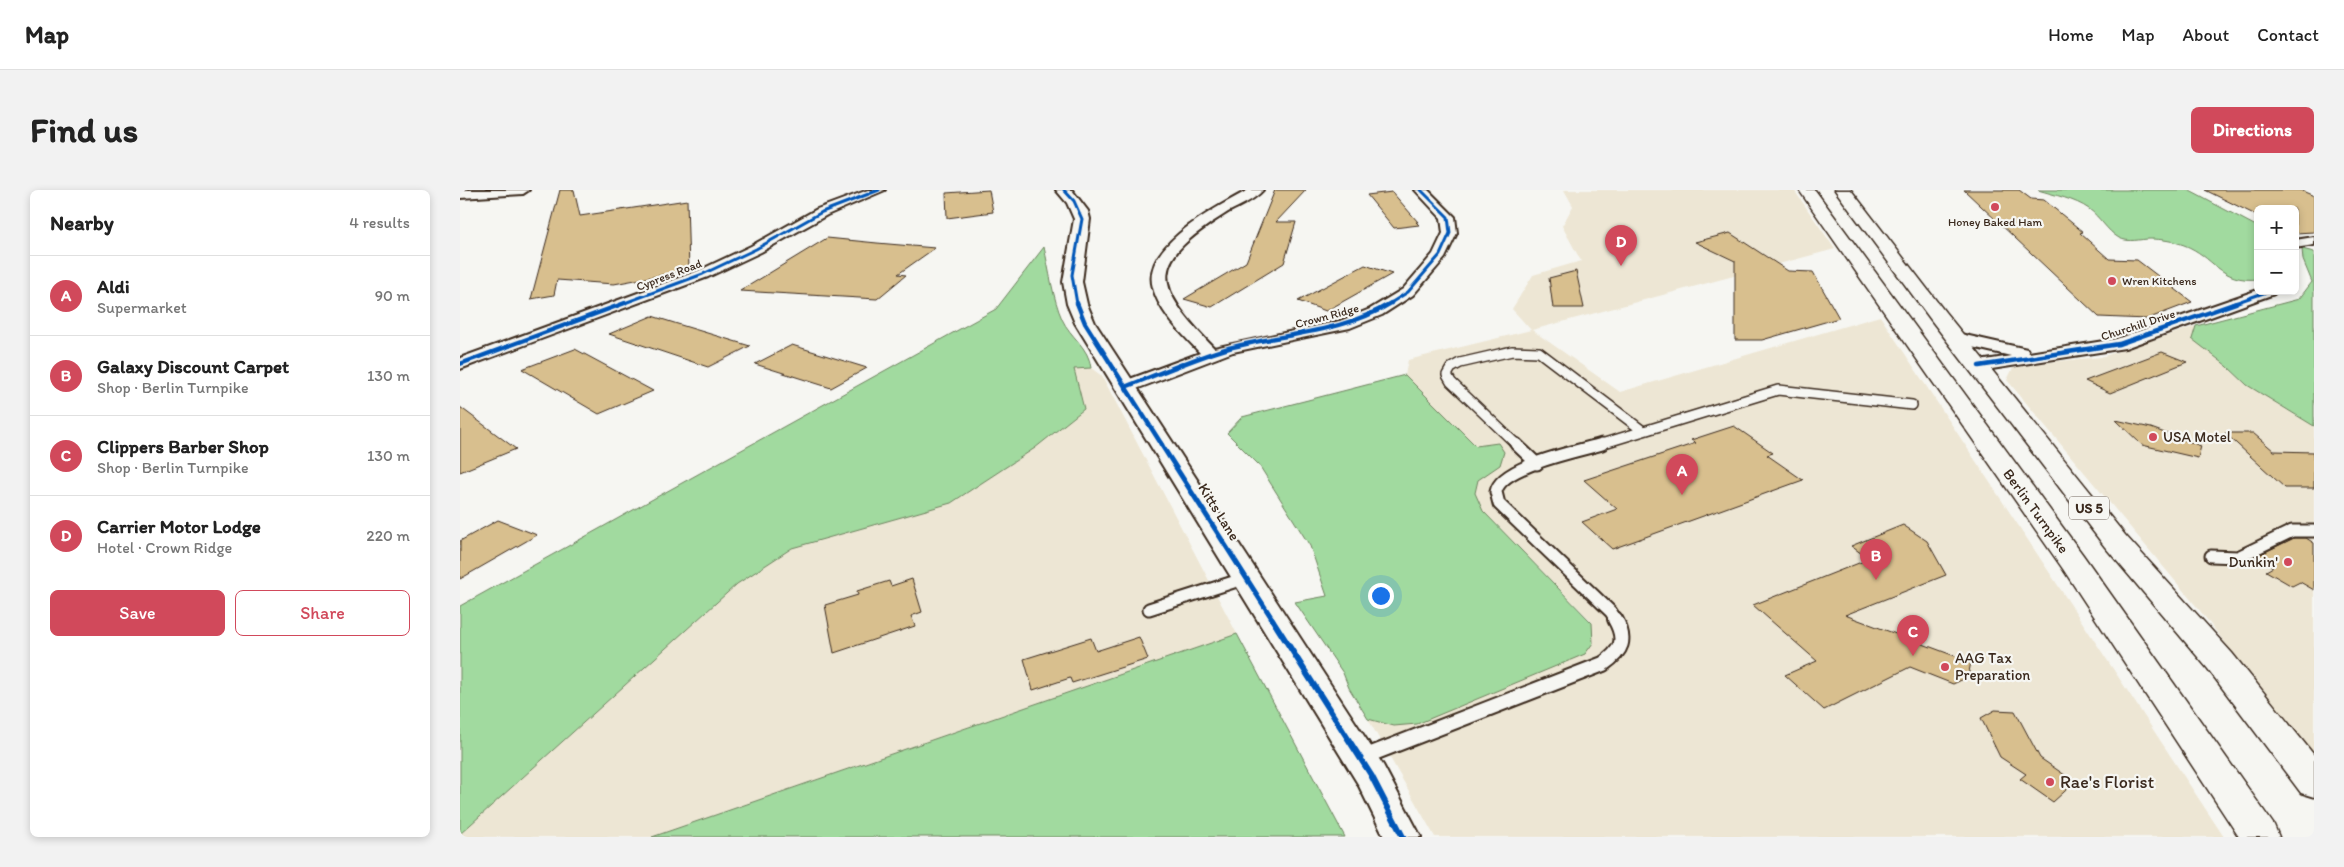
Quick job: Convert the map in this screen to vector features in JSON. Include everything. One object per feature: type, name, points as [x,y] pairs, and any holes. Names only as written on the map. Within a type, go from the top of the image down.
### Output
[{"type":"highway","name":"Berlin Turnpike","points":[[1807,190],[2073,562],[2260,837]]},
{"type":"highway","name":"US 5","points":[[1844,190],[1938,316],[2115,541],[2220,661],[2314,782]]},
{"type":"highway","points":[[1888,305],[1912,314],[1938,316]]},
{"type":"street","points":[[460,194],[523,190]]},
{"type":"street","name":"Cypress Road","points":[[460,364],[702,274],[756,249],[822,212],[879,190]]},
{"type":"street","name":"Kitts Lane","points":[[1064,190],[1072,199],[1083,219],[1081,242],[1073,268],[1075,296],[1079,309],[1124,386],[1361,758],[1403,837]]},
{"type":"street","points":[[1211,354],[1169,306],[1160,287],[1158,278],[1160,270],[1168,252],[1186,234],[1257,190]]},
{"type":"street","name":"Crown Ridge","points":[[1124,386],[1160,375],[1211,354],[1344,325],[1376,312],[1408,292],[1440,255],[1450,233],[1448,217],[1420,190]]},
{"type":"street","points":[[2299,243],[2314,241]]},
{"type":"street","name":"Churchill Drive","points":[[1979,366],[2119,344],[2258,295]]},
{"type":"street","name":"Churchill Drive","points":[[1956,338],[2041,357]]},
{"type":"lane","points":[[1537,464],[1451,382],[1447,375],[1451,368],[1512,351],[1539,352],[1643,432]]},
{"type":"lane","points":[[1361,758],[1603,664],[1619,653],[1624,640],[1621,626],[1611,612],[1499,504],[1495,496],[1498,481],[1516,470],[1778,390],[1912,405]]},
{"type":"lane","points":[[2210,556],[2238,556],[2292,530],[2314,532]]},
{"type":"lane","points":[[1149,609],[1246,578]]},
{"type":"shaded area","points":[[1564,190],[1794,190],[1835,249],[1532,330],[1620,392],[1880,316],[2224,837],[1435,837],[1368,719],[1394,726],[1592,622],[1483,511],[1475,493],[1478,480],[1491,469],[1499,443],[1476,446],[1405,375],[1408,360],[1531,330],[1512,309],[1533,275],[1581,261],[1562,226],[1573,206]]},
{"type":"shaded area","points":[[2196,326],[2193,339],[2247,385],[2314,426],[2314,757],[2197,607],[2007,380],[2013,368],[2038,363],[2101,357]]},
{"type":"shaded area","points":[[1091,368],[1102,376],[1237,634],[652,837],[460,837],[460,834],[737,584],[792,548],[951,503],[1035,448],[1084,409],[1074,369]]},
{"type":"green space","points":[[2038,190],[2188,190],[2254,225],[2254,279],[2234,277],[2225,273],[2194,250],[2171,241],[2150,239],[2131,241],[2119,238],[2093,212],[2064,198]]},
{"type":"green space","points":[[1044,247],[1062,319],[1090,361],[1091,368],[1074,369],[1084,409],[1035,448],[951,503],[792,548],[737,584],[460,834],[460,606],[996,309]]},
{"type":"green space","points":[[2302,249],[2314,252],[2314,426],[2247,385],[2227,366],[2192,339],[2196,326],[2299,299],[2312,282],[2303,260]]},
{"type":"green space","points":[[1405,375],[1476,446],[1498,443],[1504,452],[1500,465],[1478,480],[1475,493],[1483,511],[1592,623],[1593,643],[1585,654],[1417,724],[1394,726],[1368,719],[1349,688],[1343,673],[1295,602],[1327,596],[1310,546],[1259,465],[1227,433],[1242,417]]},
{"type":"green space","points":[[1237,634],[1345,837],[652,837]]},
{"type":"building","points":[[560,190],[574,190],[580,216],[687,200],[689,270],[614,284],[557,280],[554,295],[531,299]]},
{"type":"building","points":[[989,190],[993,212],[947,218],[946,193]]},
{"type":"building","points":[[1275,190],[1306,190],[1276,222],[1296,222],[1284,263],[1212,307],[1184,299],[1246,262]]},
{"type":"building","points":[[1964,190],[2019,190],[2031,199],[2044,200],[2083,232],[2080,233],[2109,259],[2137,260],[2192,302],[2147,319],[2099,317]]},
{"type":"building","points":[[2205,190],[2300,190],[2314,196],[2314,232],[2299,233],[2299,205],[2254,205],[2254,214]]},
{"type":"building","points":[[1392,192],[1419,225],[1394,228],[1367,195]]},
{"type":"building","points":[[1730,233],[1788,271],[1813,272],[1839,318],[1762,340],[1735,340],[1735,261],[1695,242]]},
{"type":"building","points":[[827,238],[935,248],[898,274],[906,275],[877,299],[740,291]]},
{"type":"building","points":[[1365,265],[1392,274],[1326,311],[1298,301]]},
{"type":"building","points":[[1576,271],[1584,308],[1553,308],[1549,278]]},
{"type":"building","points":[[652,316],[750,346],[708,367],[609,334]]},
{"type":"building","points":[[792,345],[867,368],[831,388],[755,364]]},
{"type":"building","points":[[575,349],[653,391],[599,414],[522,369]]},
{"type":"building","points":[[2162,352],[2187,362],[2110,393],[2085,381]]},
{"type":"building","points":[[460,407],[516,449],[460,472]]},
{"type":"building","points":[[2116,420],[2151,428],[2201,446],[2198,458],[2142,445]]},
{"type":"building","points":[[1734,426],[1773,453],[1767,455],[1803,480],[1612,549],[1582,522],[1617,509],[1584,480],[1696,443],[1691,440]]},
{"type":"building","points":[[2225,433],[2253,433],[2274,451],[2314,452],[2314,488],[2285,488]]},
{"type":"building","points":[[498,520],[537,535],[460,579],[460,541]]},
{"type":"building","points":[[1903,525],[1927,541],[1946,575],[1845,615],[1971,662],[1968,677],[1953,684],[1910,667],[1824,710],[1785,675],[1817,661],[1753,605],[1869,559],[1851,546]]},
{"type":"building","name":"Dunkin'","points":[[2294,538],[2306,538],[2314,543],[2314,590],[2300,582],[2292,586],[2266,571],[2273,567],[2255,557]]},
{"type":"building","points":[[912,579],[922,612],[911,616],[915,626],[834,653],[825,605],[858,595],[857,591],[889,581],[891,586]]},
{"type":"building","points":[[1139,637],[1148,659],[1072,683],[1070,678],[1033,690],[1024,659],[1091,638],[1096,651]]},
{"type":"building","points":[[1995,710],[2015,711],[2040,758],[2075,782],[2053,802],[2020,779],[2026,774],[2000,757],[1981,718]]},
{"type":"cycle path","points":[[460,364],[703,274],[756,249],[822,212],[879,190]]},
{"type":"cycle path","points":[[1064,190],[1074,201],[1082,219],[1081,236],[1075,256],[1072,282],[1077,304],[1085,323],[1371,775],[1403,837]]},
{"type":"cycle path","points":[[1125,387],[1229,348],[1344,325],[1376,312],[1408,292],[1440,255],[1450,233],[1448,217],[1421,190]]},
{"type":"cycle path","points":[[1979,366],[2119,344],[2258,295]]},
{"type":"place","name":"Honey Baked Ham","points":[[1995,207]]},
{"type":"place","name":"Carrier Motor Lodge","points":[[1621,266]]},
{"type":"place","name":"Wren Kitchens","points":[[2112,281]]},
{"type":"place","name":"USA Motel","points":[[2153,437]]},
{"type":"place","name":"Aldi","points":[[1682,495]]},
{"type":"place","name":"Dunkin'","points":[[2288,562]]},
{"type":"place","name":"Galaxy Discount Carpet","points":[[1876,580]]},
{"type":"place","name":"Clippers Barber Shop","points":[[1913,656]]},
{"type":"place","name":"AAG Tax Preparation","points":[[1945,667]]},
{"type":"place","name":"Rae's Florist","points":[[2050,782]]}]
